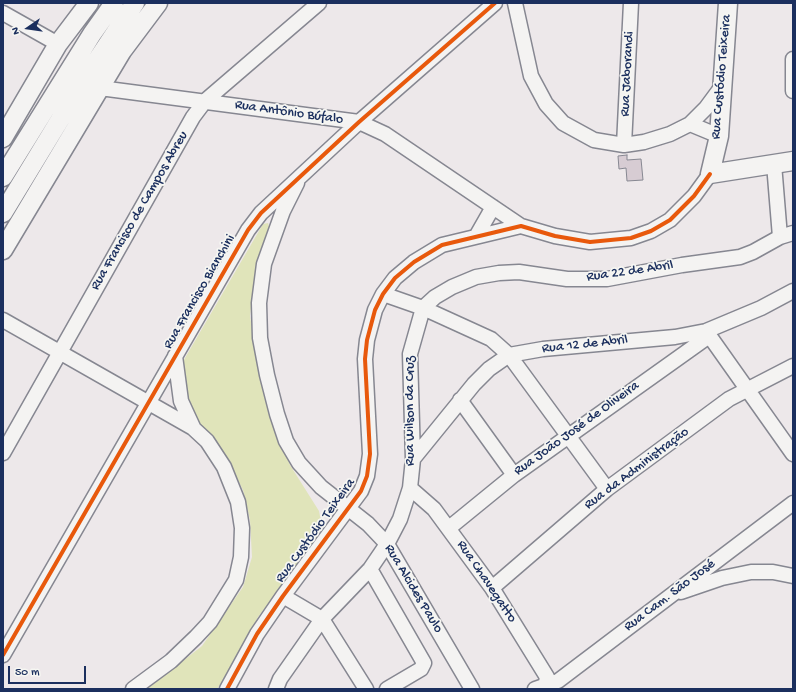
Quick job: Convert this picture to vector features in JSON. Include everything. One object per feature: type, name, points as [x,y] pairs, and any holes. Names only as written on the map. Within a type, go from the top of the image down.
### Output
[{"type":"main road","points":[[3,138],[58,44],[89,3]]},
{"type":"main road","points":[[3,177],[114,3]]},
{"type":"main road","points":[[3,213],[89,72],[135,3]]},
{"type":"main road","points":[[3,250],[122,51],[158,3]]},
{"type":"main road","name":"Rua Custódio Teixeira","points":[[710,174],[719,136],[728,3]]},
{"type":"main road","points":[[710,174],[793,161]]},
{"type":"street","name":"Rua Francisco de Campos Abreu","points":[[3,453],[59,352],[194,117],[205,101],[319,3]]},
{"type":"street","name":"Rua Francisco Bianchini","points":[[3,655],[248,230],[261,213],[302,173],[495,3]]},
{"type":"street","points":[[515,3],[531,76],[546,104],[562,123],[594,140],[624,145],[644,142],[670,134],[690,124],[706,108],[723,85]]},
{"type":"street","name":"Rua Jaborandi","points":[[624,145],[632,3]]},
{"type":"street","points":[[3,13],[58,44]]},
{"type":"street","points":[[793,60],[793,91]]},
{"type":"street","name":"Rua Antônio Búfalo","points":[[100,88],[359,122],[385,134],[521,226]]},
{"type":"street","points":[[690,124],[719,136]]},
{"type":"street","points":[[774,164],[787,235]]},
{"type":"street","name":"Rua Alcides Paulo","points":[[302,173],[283,211],[264,264],[259,303],[260,338],[275,408],[286,441],[299,463],[321,487],[368,524],[387,544],[472,689]]},
{"type":"street","name":"Rua Custódio Teixeira","points":[[227,689],[257,634],[283,596],[361,491],[367,476],[370,454],[365,359],[367,340],[375,310],[383,294],[395,278],[409,266],[442,245],[477,235],[521,226],[555,236],[590,242],[631,238],[651,231],[670,220],[694,196],[710,174]]},
{"type":"street","points":[[477,235],[493,207]]},
{"type":"street","name":"Rua 22 de Abril","points":[[423,308],[452,287],[476,277],[499,272],[519,272],[567,279],[607,278],[682,264],[740,257],[787,235]]},
{"type":"street","name":"Rua 12 de Abril","points":[[413,459],[460,400],[489,369],[509,355],[543,349],[707,333],[761,308],[793,290]]},
{"type":"street","points":[[383,294],[423,308],[491,339],[509,355],[607,489]]},
{"type":"street","name":"Rua Wilson da Cruz","points":[[281,686],[322,619],[370,569],[387,544],[400,519],[410,488],[413,459],[409,366],[413,343],[423,308]]},
{"type":"street","points":[[6,327],[59,352],[193,428],[207,441],[224,467],[238,502],[242,528],[241,557],[236,580],[210,622],[171,661],[132,689]]},
{"type":"street","points":[[707,333],[746,389],[789,440],[793,454]]},
{"type":"street","name":"Rua João José de Oliveira","points":[[450,528],[514,475],[707,333]]},
{"type":"street","points":[[175,356],[181,401],[193,428]]},
{"type":"street","name":"Rua da Administração","points":[[492,588],[607,489],[729,399],[793,366]]},
{"type":"street","points":[[460,400],[514,475]]},
{"type":"street","name":"Rua Chavegatto","points":[[410,488],[422,497],[450,528],[492,588],[547,677],[542,688]]},
{"type":"street","name":"Rua Cam. São José","points":[[542,688],[558,681],[793,503]]},
{"type":"street","points":[[719,559],[722,570],[727,576]]},
{"type":"street","points":[[370,569],[424,663],[422,669],[387,689]]},
{"type":"street","points":[[669,596],[727,576],[752,572],[773,572],[793,576]]},
{"type":"street","points":[[283,596],[322,619],[366,689]]},
{"type":"green space","points":[[268,223],[270,230],[257,261],[250,316],[260,375],[275,430],[290,465],[319,511],[322,527],[312,547],[258,617],[231,669],[217,689],[147,689],[202,646],[243,587],[252,557],[250,520],[243,490],[229,463],[183,410],[178,370],[263,224]]},
{"type":"building","points":[[627,155],[627,160],[641,159],[643,180],[627,181],[626,168],[619,169],[618,156]]},
{"type":"cycle path","points":[[3,655],[248,230],[261,213],[359,122],[495,3]]},
{"type":"cycle path","points":[[227,689],[257,634],[283,596],[361,491],[367,476],[370,454],[365,359],[367,340],[375,310],[383,294],[395,278],[414,262],[442,245],[521,226],[555,236],[590,242],[631,238],[651,231],[670,220],[694,196],[710,174]]}]
